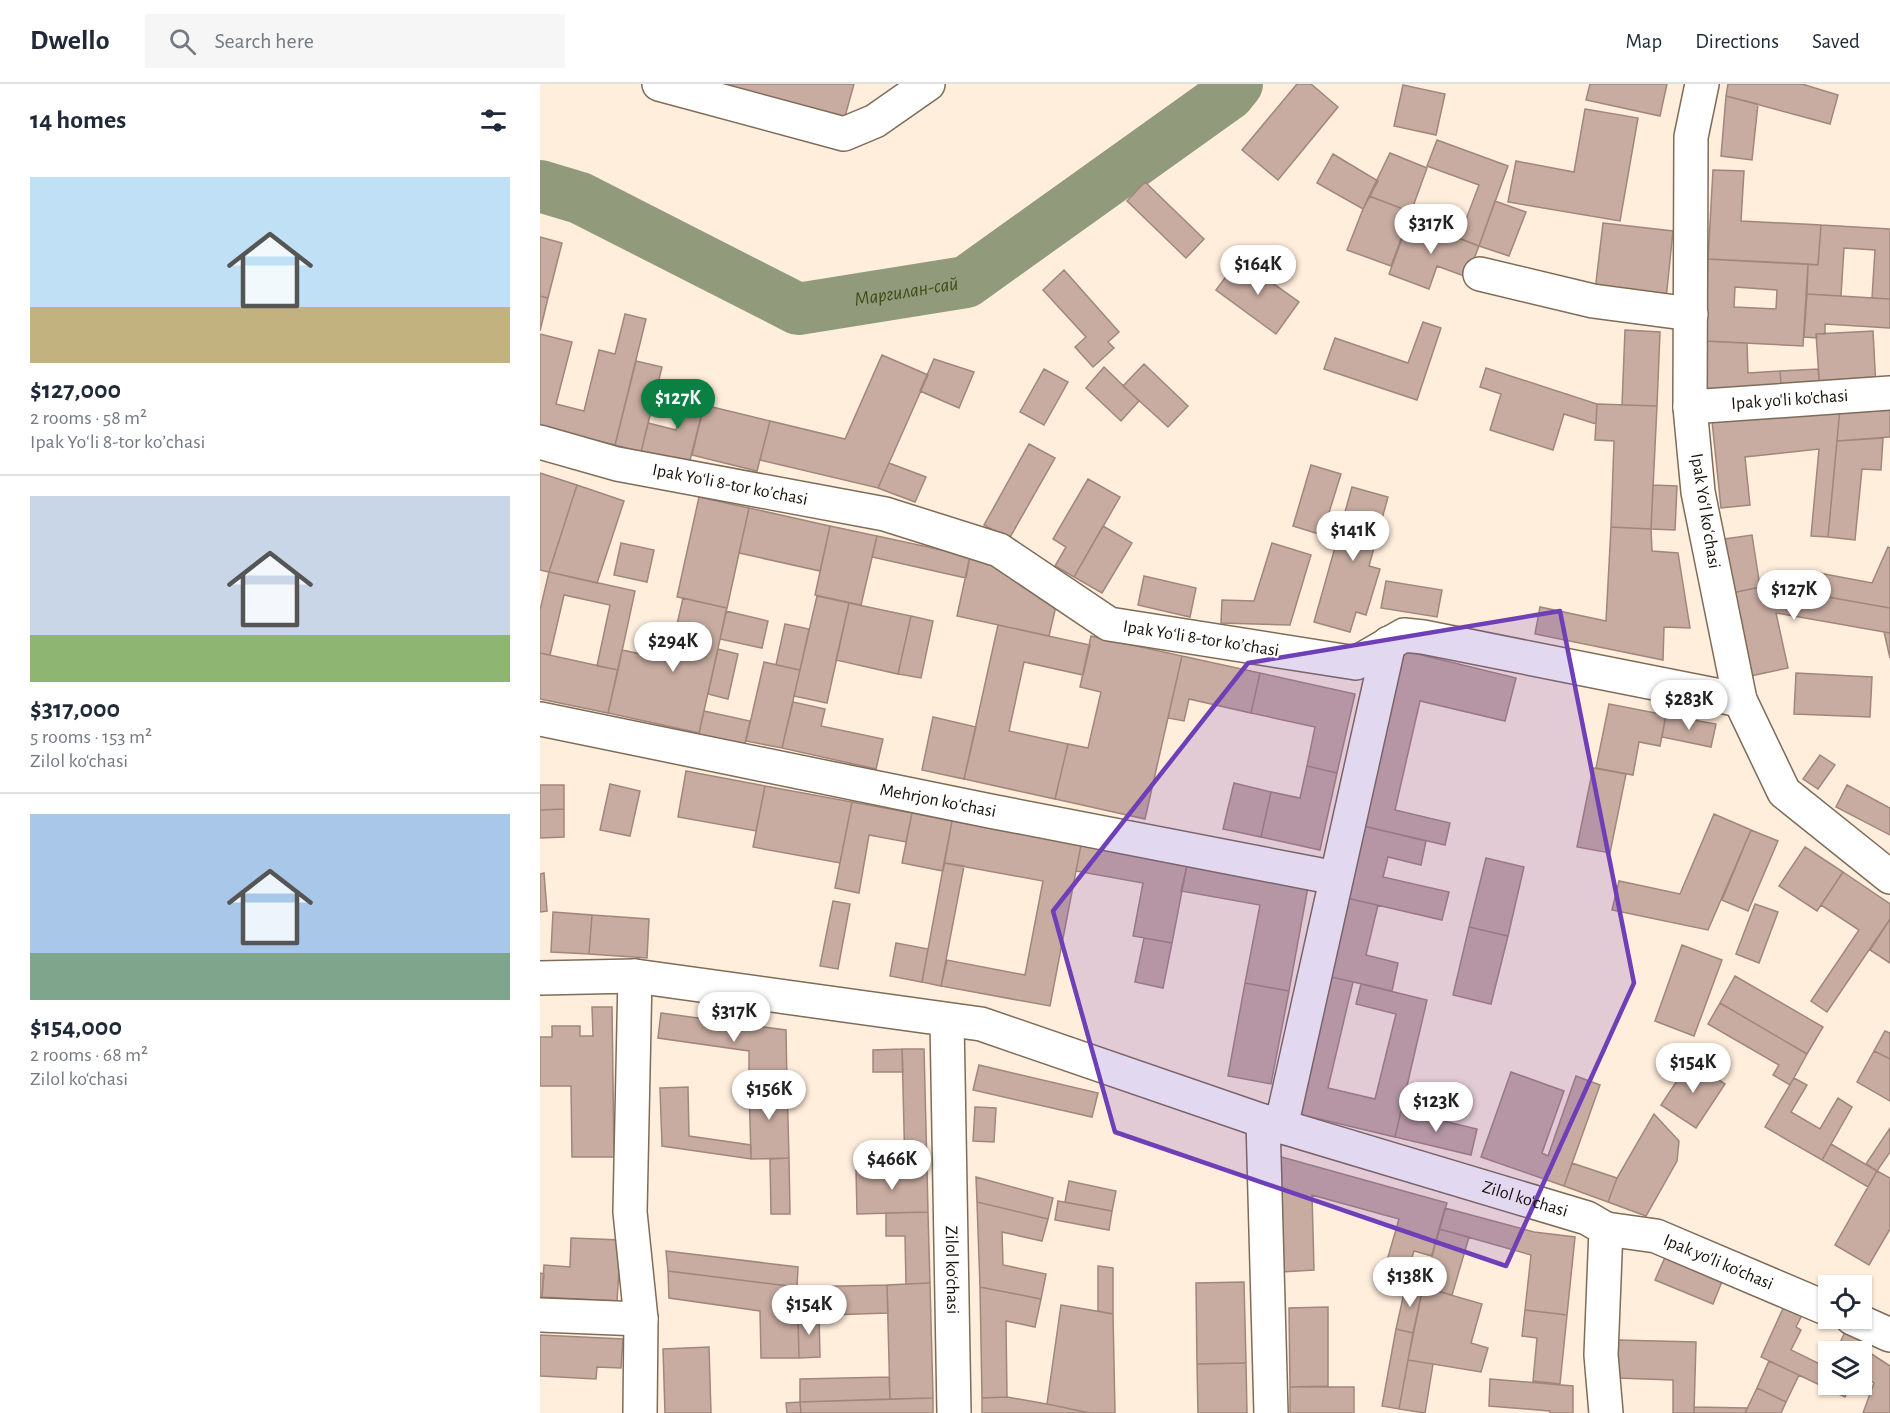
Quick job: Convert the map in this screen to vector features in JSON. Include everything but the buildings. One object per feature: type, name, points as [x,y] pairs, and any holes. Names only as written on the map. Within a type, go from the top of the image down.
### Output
[{"type":"street","points":[[659,84],[844,134],[875,121],[928,84]]},
{"type":"street","name":"Ipak Yoʻl koʻchasi","points":[[1702,84],[1691,137],[1690,407],[1698,492],[1740,700],[1785,792],[1890,877]]},
{"type":"street","points":[[1480,274],[1593,301],[1691,314]]},
{"type":"street","name":"Ipak yo'li ko'chasi","points":[[1690,407],[1890,393]]},
{"type":"street","name":"Ipak Yoʻli 8-tor koʼchasi","points":[[540,442],[617,464],[885,514],[999,550],[1108,624],[1356,663],[1404,635],[1423,637],[1740,700]]},
{"type":"street","points":[[1270,1413],[1272,1124],[1336,878],[1389,643]]},
{"type":"street","name":"Mehrjon koʻchasi","points":[[540,719],[990,811],[1336,878]]},
{"type":"street","points":[[635,976],[630,1212],[641,1319],[640,1413]]},
{"type":"street","name":"Zilol ko‘chasi","points":[[540,978],[635,976],[981,1023],[1272,1124],[1587,1218],[1606,1229]]},
{"type":"street","name":"Zilol ko‘chasi","points":[[947,1020],[954,1413]]},
{"type":"street","points":[[1606,1229],[1601,1355],[1606,1413]]},
{"type":"street","name":"Ipak yo'li ko'chasi","points":[[1606,1229],[1656,1236],[1818,1305]]},
{"type":"street","points":[[540,1315],[641,1319]]},
{"type":"street","points":[[1872,1327],[1890,1335]]},
{"type":"highlighted area","points":[[1560,611],[1634,983],[1506,1266],[1115,1132],[1053,911],[1248,663]]},
{"type":"waterway","name":"Маргилан-сай","points":[[540,186],[580,198],[798,309],[966,282],[1229,94],[1237,84]]}]
